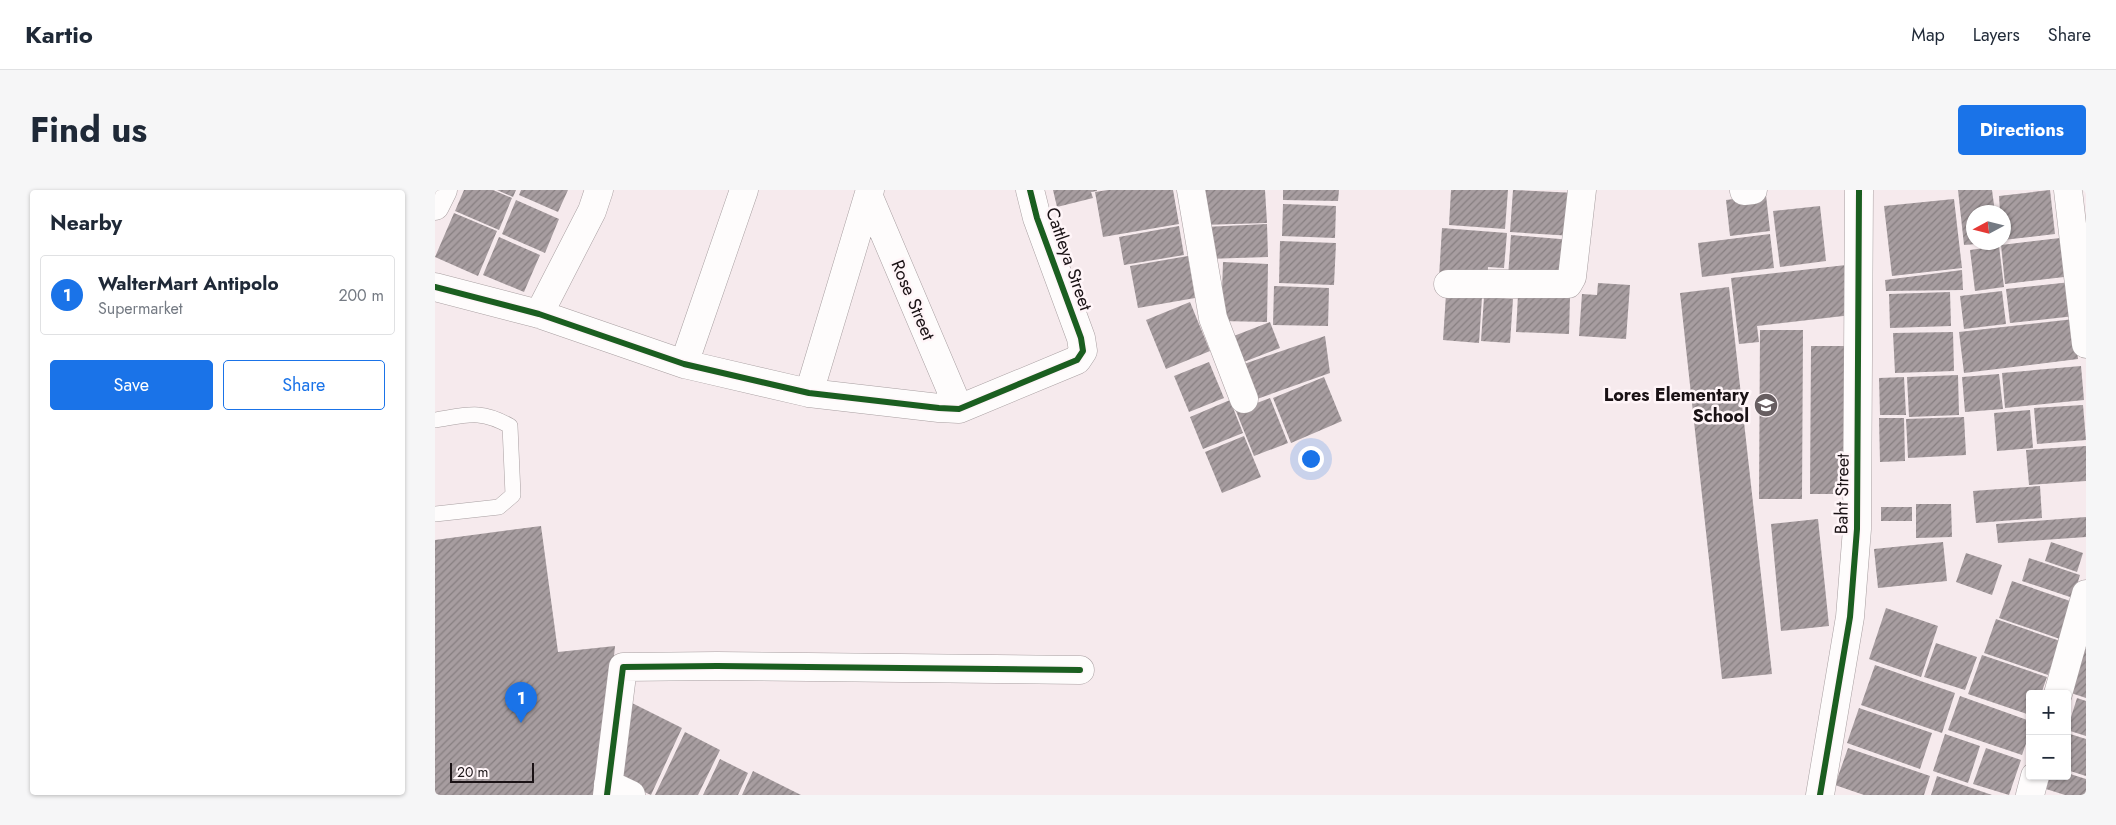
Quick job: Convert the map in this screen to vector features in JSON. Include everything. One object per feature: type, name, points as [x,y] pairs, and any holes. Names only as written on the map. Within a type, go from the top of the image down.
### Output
[{"type":"street","points":[[435,206],[443,190]]},
{"type":"street","points":[[539,314],[592,211],[599,190]]},
{"type":"street","points":[[684,364],[744,190]]},
{"type":"street","name":"Cattleya Street","points":[[959,409],[1077,360],[1083,351],[1081,338],[1037,218],[1030,190]]},
{"type":"street","points":[[1191,190],[1213,318],[1244,399]]},
{"type":"street","points":[[1448,284],[1568,284],[1572,277],[1582,190]]},
{"type":"street","name":"Baht Street","points":[[1820,795],[1849,617],[1857,529],[1859,190]]},
{"type":"street","points":[[2068,190],[2086,344]]},
{"type":"street","points":[[809,393],[869,193]]},
{"type":"street","name":"Rose Street","points":[[869,193],[959,409]]},
{"type":"street","points":[[435,287],[539,314],[684,364],[809,393],[959,409]]},
{"type":"street","points":[[2059,690],[2086,594]]},
{"type":"street","points":[[616,792],[623,667],[717,666],[1080,670]]},
{"type":"street","points":[[2030,795],[2034,780]]},
{"type":"lane","points":[[435,420],[479,414],[494,417],[510,426],[513,495],[499,506],[435,514]]},
{"type":"building","points":[[464,190],[493,190],[512,198],[499,230],[455,211]]},
{"type":"building","points":[[497,190],[516,190],[513,197]]},
{"type":"building","points":[[521,190],[568,190],[558,212],[519,195]]},
{"type":"building","points":[[1053,190],[1097,191],[1091,192],[1093,198],[1057,207]]},
{"type":"building","points":[[1108,190],[1173,190],[1179,224],[1103,237],[1095,192]]},
{"type":"building","points":[[1200,190],[1265,190],[1267,223],[1201,225]]},
{"type":"building","points":[[1283,190],[1339,190],[1338,201],[1283,200]]},
{"type":"building","points":[[1451,190],[1508,190],[1505,229],[1449,225]]},
{"type":"building","points":[[1513,190],[1576,193],[1573,236],[1510,232]]},
{"type":"building","points":[[1958,190],[1992,190],[1994,205],[1966,205],[1966,245],[1964,245]]},
{"type":"building","points":[[2050,190],[2055,234],[2011,239],[2011,205],[2000,205],[1999,196]]},
{"type":"building","points":[[1766,195],[1770,231],[1730,236],[1726,200]]},
{"type":"building","points":[[1954,199],[1962,268],[1892,276],[1884,206]]},
{"type":"building","points":[[516,200],[559,219],[545,253],[502,234]]},
{"type":"building","points":[[1283,204],[1336,206],[1335,238],[1282,236]]},
{"type":"building","points":[[1820,206],[1826,261],[1780,267],[1773,211]]},
{"type":"building","points":[[454,213],[497,231],[478,276],[435,257]]},
{"type":"building","points":[[1267,224],[1268,257],[1206,259],[1205,227]]},
{"type":"building","points":[[1179,226],[1184,255],[1124,265],[1119,237]]},
{"type":"building","points":[[1442,228],[1507,233],[1504,268],[1488,267],[1487,281],[1439,277]]},
{"type":"building","points":[[1770,234],[1774,268],[1702,277],[1698,243]]},
{"type":"building","points":[[1511,235],[1572,240],[1569,281],[1508,277]]},
{"type":"building","points":[[499,237],[540,255],[524,292],[483,275]]},
{"type":"building","points":[[2060,238],[2064,277],[2005,284],[2002,250],[2011,250],[2011,244]]},
{"type":"building","points":[[1280,241],[1336,243],[1334,285],[1279,283]]},
{"type":"building","points":[[1970,250],[1999,250],[2004,287],[1975,291]]},
{"type":"building","points":[[1188,256],[1195,298],[1138,308],[1130,266]]},
{"type":"building","points":[[1223,262],[1268,264],[1267,322],[1221,321]]},
{"type":"building","points":[[1846,265],[1852,315],[1757,326],[1759,342],[1739,344],[1731,278]]},
{"type":"building","points":[[1962,270],[1963,290],[1886,291],[1885,280]]},
{"type":"building","points":[[2071,282],[2075,316],[2010,323],[2006,289]]},
{"type":"building","points":[[1598,283],[1630,285],[1626,339],[1579,336],[1582,294],[1597,295]]},
{"type":"building","points":[[1274,286],[1329,288],[1328,326],[1273,325]]},
{"type":"building","points":[[1729,287],[1772,674],[1722,679],[1680,293]]},
{"type":"building","points":[[2002,291],[2006,324],[1964,329],[1960,296]]},
{"type":"building","points":[[1950,292],[1951,326],[1890,328],[1889,294]]},
{"type":"building","points":[[1446,294],[1482,297],[1479,343],[1443,340]]},
{"type":"building","points":[[1518,295],[1570,297],[1569,334],[1516,332]]},
{"type":"building","points":[[1484,297],[1513,299],[1510,343],[1481,341]]},
{"type":"building","points":[[1190,302],[1210,351],[1166,369],[1146,320]]},
{"type":"building","points":[[2074,319],[2078,359],[1964,373],[1959,332]]},
{"type":"building","points":[[1270,322],[1280,348],[1236,365],[1226,339]]},
{"type":"building","points":[[1760,330],[1803,330],[1802,499],[1759,499]]},
{"type":"building","points":[[1953,332],[1954,371],[1895,373],[1893,333]]},
{"type":"building","points":[[1325,336],[1330,373],[1257,399],[1244,364]]},
{"type":"building","points":[[1811,346],[1856,346],[1855,494],[1810,494]]},
{"type":"building","points":[[1209,362],[1224,398],[1189,412],[1174,376]]},
{"type":"building","points":[[2081,366],[2084,400],[2005,408],[2002,373]]},
{"type":"building","points":[[1999,374],[2003,409],[1965,412],[1962,377]]},
{"type":"building","points":[[1958,375],[1959,415],[1909,417],[1907,377]]},
{"type":"building","points":[[1324,377],[1342,421],[1291,443],[1273,398]]},
{"type":"building","points":[[1904,377],[1906,415],[1880,415],[1879,378]]},
{"type":"building","points":[[1270,398],[1288,443],[1254,456],[1236,411]]},
{"type":"building","points":[[1230,400],[1243,433],[1203,449],[1190,417]]},
{"type":"building","points":[[2083,405],[2086,440],[2037,444],[2034,408]]},
{"type":"building","points":[[2030,410],[2033,448],[1997,451],[1994,413]]},
{"type":"building","points":[[1964,417],[1966,455],[1908,458],[1906,419]]},
{"type":"building","points":[[1879,418],[1904,418],[1905,461],[1880,462]]},
{"type":"building","points":[[1244,436],[1261,477],[1222,493],[1205,452]]},
{"type":"building","points":[[2086,446],[2086,481],[2029,485],[2026,450]]},
{"type":"building","points":[[2040,486],[2042,518],[1976,523],[1973,491]]},
{"type":"building","points":[[1916,504],[1951,504],[1952,537],[1916,538]]},
{"type":"building","points":[[1881,507],[1912,507],[1912,521],[1881,521]]},
{"type":"building","points":[[2086,517],[2086,537],[1998,543],[1996,524]]},
{"type":"building","points":[[1818,519],[1829,626],[1781,631],[1771,524]]},
{"type":"building","points":[[541,526],[558,652],[615,646],[600,795],[435,795],[435,540]]},
{"type":"building","points":[[1943,542],[1947,581],[1878,588],[1874,549]]},
{"type":"building","points":[[2051,542],[2083,553],[2077,572],[2045,561]]},
{"type":"building","points":[[1966,553],[2002,565],[1992,595],[1956,582]]},
{"type":"building","points":[[2029,558],[2080,575],[2073,598],[2022,581]]},
{"type":"building","points":[[2012,581],[2073,602],[2060,639],[1999,618]]},
{"type":"building","points":[[1886,608],[1938,626],[1921,677],[1869,659]]},
{"type":"building","points":[[1996,619],[2060,641],[2048,675],[1984,653]]},
{"type":"building","points":[[1936,643],[1977,657],[1965,690],[1924,677]]},
{"type":"building","points":[[2082,648],[2086,649],[2086,698],[2071,693],[2071,690],[2069,690]]},
{"type":"building","points":[[1982,655],[2047,677],[2042,690],[2026,690],[2026,714],[1968,694]]},
{"type":"building","points":[[1875,665],[1955,693],[1942,733],[1861,705]]},
{"type":"building","points":[[1960,696],[2026,720],[2026,744],[2022,755],[1948,730]]},
{"type":"building","points":[[2077,698],[2086,701],[2086,736],[2071,731],[2071,717]]},
{"type":"building","points":[[630,702],[682,728],[651,795],[614,778]]},
{"type":"building","points":[[1859,708],[1932,733],[1920,769],[1847,743]]},
{"type":"building","points":[[685,732],[720,750],[698,795],[655,795]]},
{"type":"building","points":[[1945,734],[1980,746],[1968,783],[1933,771]]},
{"type":"building","points":[[2071,734],[2086,739],[2086,776],[2071,771]]},
{"type":"building","points":[[1848,748],[1930,776],[1924,795],[1864,795],[1835,785]]},
{"type":"building","points":[[1986,748],[2021,760],[2009,795],[1973,784]]},
{"type":"building","points":[[720,759],[748,773],[738,795],[703,795]]},
{"type":"building","points":[[753,771],[801,795],[742,795]]},
{"type":"building","points":[[2071,774],[2086,779],[2086,795],[2065,795],[2046,789],[2049,780],[2071,780]]},
{"type":"building","points":[[1937,776],[1992,795],[1931,795]]},
{"type":"cycle path","points":[[435,287],[539,314],[684,364],[809,393],[959,409],[1077,360],[1083,351],[1081,338],[1037,218],[1030,190]]},
{"type":"cycle path","points":[[1820,795],[1850,617],[1857,529],[1859,190]]},
{"type":"cycle path","points":[[607,795],[623,667],[717,666],[1080,670]]},
{"type":"place","name":"Lores Elementary School","points":[[1766,405]]},
{"type":"place","name":"WalterMart Antipolo","points":[[521,723]]}]
